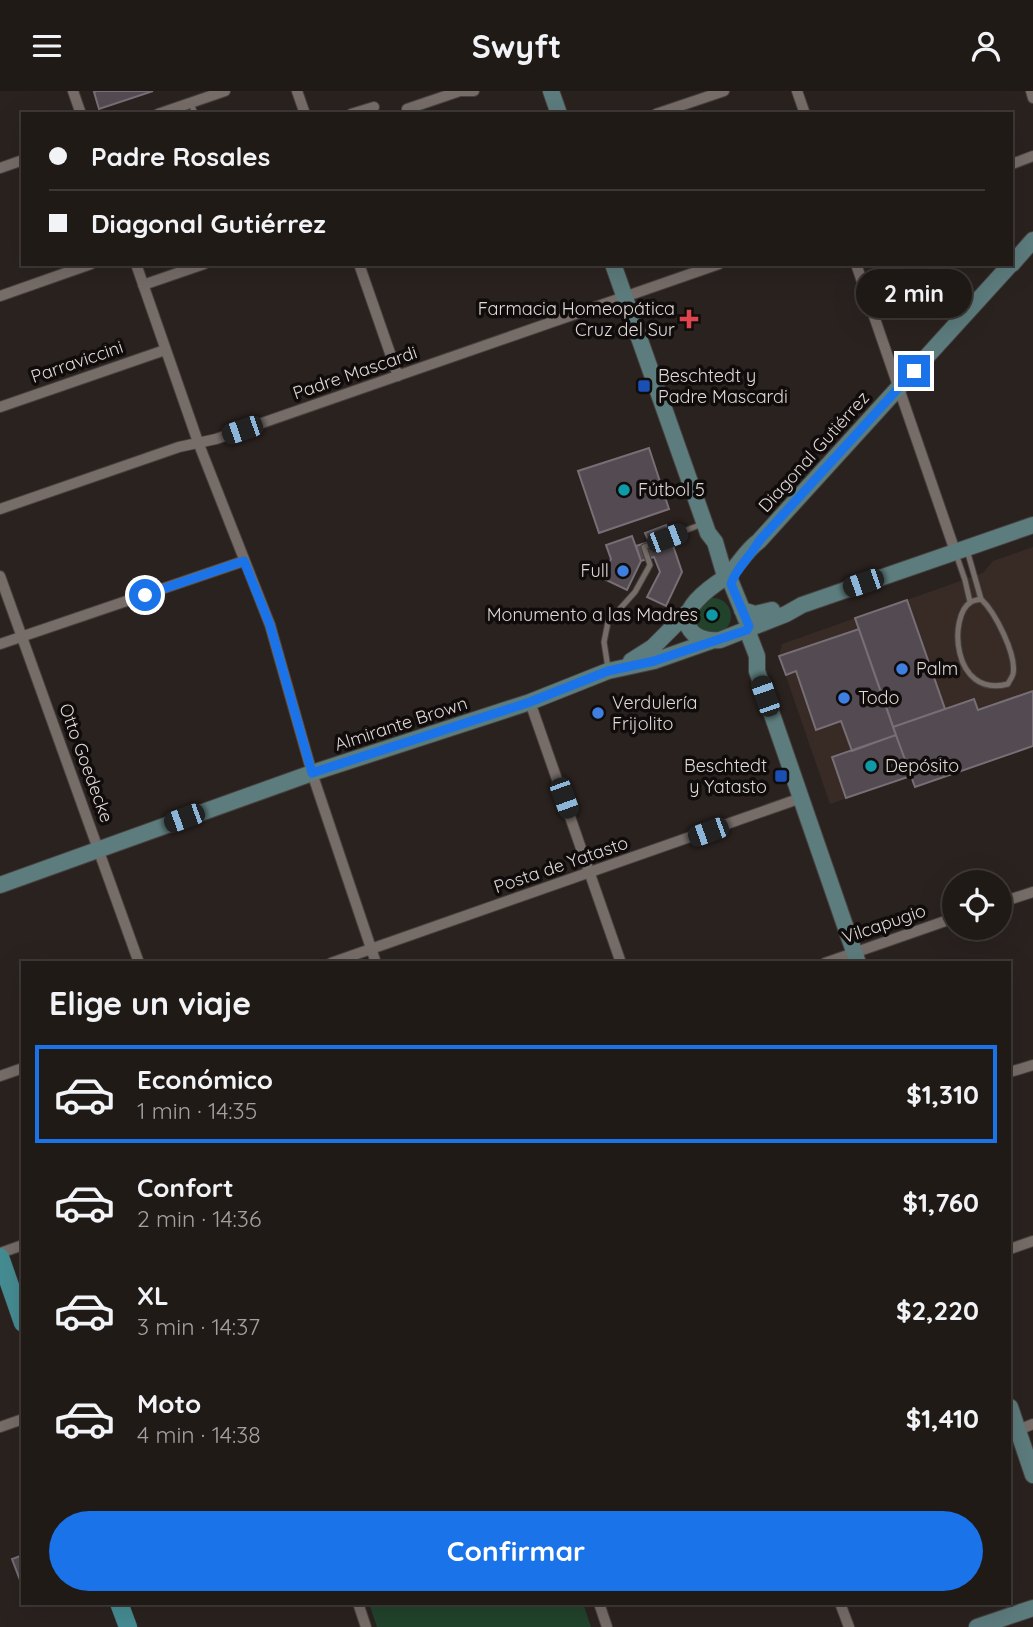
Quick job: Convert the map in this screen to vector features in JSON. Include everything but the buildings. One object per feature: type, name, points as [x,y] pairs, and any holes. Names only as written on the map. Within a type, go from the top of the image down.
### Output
[{"type":"main road","points":[[551,91],[558,112]]},
{"type":"main road","name":"Diagonal Gutiérrez","points":[[1013,262],[1033,240]]},
{"type":"main road","points":[[614,266],[706,528],[713,568],[706,591]]},
{"type":"main road","name":"Diagonal Gutiérrez","points":[[706,591],[727,579],[1009,266]]},
{"type":"main road","points":[[748,629],[802,605],[1033,525]]},
{"type":"main road","points":[[706,528],[715,542],[727,579],[742,610],[757,656],[757,671],[856,957]]},
{"type":"main road","name":"Almirante Brown","points":[[0,885],[312,773],[530,702],[612,670],[653,647],[706,591]]},
{"type":"main road","points":[[742,610],[755,614],[783,606],[802,605]]},
{"type":"main road","points":[[689,611],[687,620],[691,630],[701,638],[742,647],[747,660],[757,671]]},
{"type":"main road","name":"Almirante Brown","points":[[612,670],[654,661],[748,629]]},
{"type":"main road","points":[[0,1255],[21,1317]]},
{"type":"main road","points":[[1011,1408],[1025,1427],[1033,1475]]},
{"type":"main road","points":[[120,1605],[128,1627]]},
{"type":"main road","points":[[977,1627],[1033,1608]]},
{"type":"street","points":[[73,91],[80,112]]},
{"type":"street","points":[[170,112],[193,108],[225,91]]},
{"type":"street","points":[[297,91],[304,112]]},
{"type":"street","points":[[407,109],[460,91],[474,91]]},
{"type":"street","points":[[662,112],[724,91]]},
{"type":"street","points":[[797,91],[804,112]]},
{"type":"street","points":[[1031,91],[1033,98]]},
{"type":"street","points":[[358,112],[374,107]]},
{"type":"street","points":[[1013,164],[1033,156]]},
{"type":"street","points":[[0,168],[21,161]]},
{"type":"street","points":[[0,296],[85,266]]},
{"type":"street","points":[[137,266],[198,442],[270,625],[312,773],[375,961]]},
{"type":"street","points":[[144,285],[198,266]]},
{"type":"street","points":[[360,266],[398,376]]},
{"type":"street","name":"Padre Mascardi","points":[[0,509],[179,447],[216,439],[713,266]]},
{"type":"street","points":[[857,266],[898,389],[961,549]]},
{"type":"street","name":"Parraviccini","points":[[0,407],[165,350]]},
{"type":"street","points":[[0,644],[244,561]]},
{"type":"street","name":"Otto Goedecke","points":[[0,576],[138,961]]},
{"type":"street","points":[[530,702],[620,961]]},
{"type":"street","name":"Posta de Yatasto","points":[[336,961],[802,798]]},
{"type":"street","points":[[1012,899],[1033,892]]},
{"type":"street","name":"Vilcapugio","points":[[835,961],[856,957],[942,924]]},
{"type":"street","points":[[1011,1072],[1033,1065]]},
{"type":"street","points":[[0,1076],[21,1069]]},
{"type":"street","points":[[1011,1249],[1033,1241]]},
{"type":"street","points":[[0,1255],[21,1246]]},
{"type":"street","points":[[0,1427],[21,1420]]},
{"type":"street","points":[[359,1605],[366,1627]]},
{"type":"street","points":[[600,1605],[607,1627]]},
{"type":"street","points":[[841,1605],[849,1627]]},
{"type":"lane","points":[[612,670],[604,642],[605,630],[608,622],[635,592],[650,565],[644,547],[706,528]]},
{"type":"lane","points":[[961,549],[981,599],[990,607],[1011,654],[1013,674],[1008,684],[994,688],[978,683],[964,668],[958,645],[961,612],[970,602],[981,599]]},
{"type":"lane","points":[[961,549],[970,602]]},
{"type":"shaded area","points":[[1033,547],[1033,746],[911,776],[830,804],[779,656],[782,644],[983,573],[993,561]]},
{"type":"green space","points":[[713,598],[725,604],[731,616],[725,628],[713,634],[701,628],[695,616],[701,604]]},
{"type":"green space","points":[[370,1605],[584,1605],[591,1627],[377,1627]]},
{"type":"place","name":"Farmacia Homeopática Cruz del Sur","points":[[689,319]]},
{"type":"place","name":"Beschtedt y Padre Mascardi","points":[[644,386]]},
{"type":"place","name":"Fútbol 5","points":[[624,490]]},
{"type":"place","name":"Full","points":[[623,571]]},
{"type":"place","name":"Monumento a las Madres","points":[[712,615]]},
{"type":"place","name":"Palm","points":[[902,669]]},
{"type":"place","name":"Todo","points":[[844,698]]},
{"type":"place","name":"Verdulería Frijolito","points":[[598,713]]},
{"type":"place","name":"Depósito","points":[[871,766]]},
{"type":"place","name":"Beschtedt y Yatasto","points":[[781,776]]},
{"type":"route","points":[[145,595],[244,561],[270,625],[312,773],[530,702],[608,671],[654,661],[747,630],[749,626],[731,584],[733,579],[759,541],[914,371]]}]
